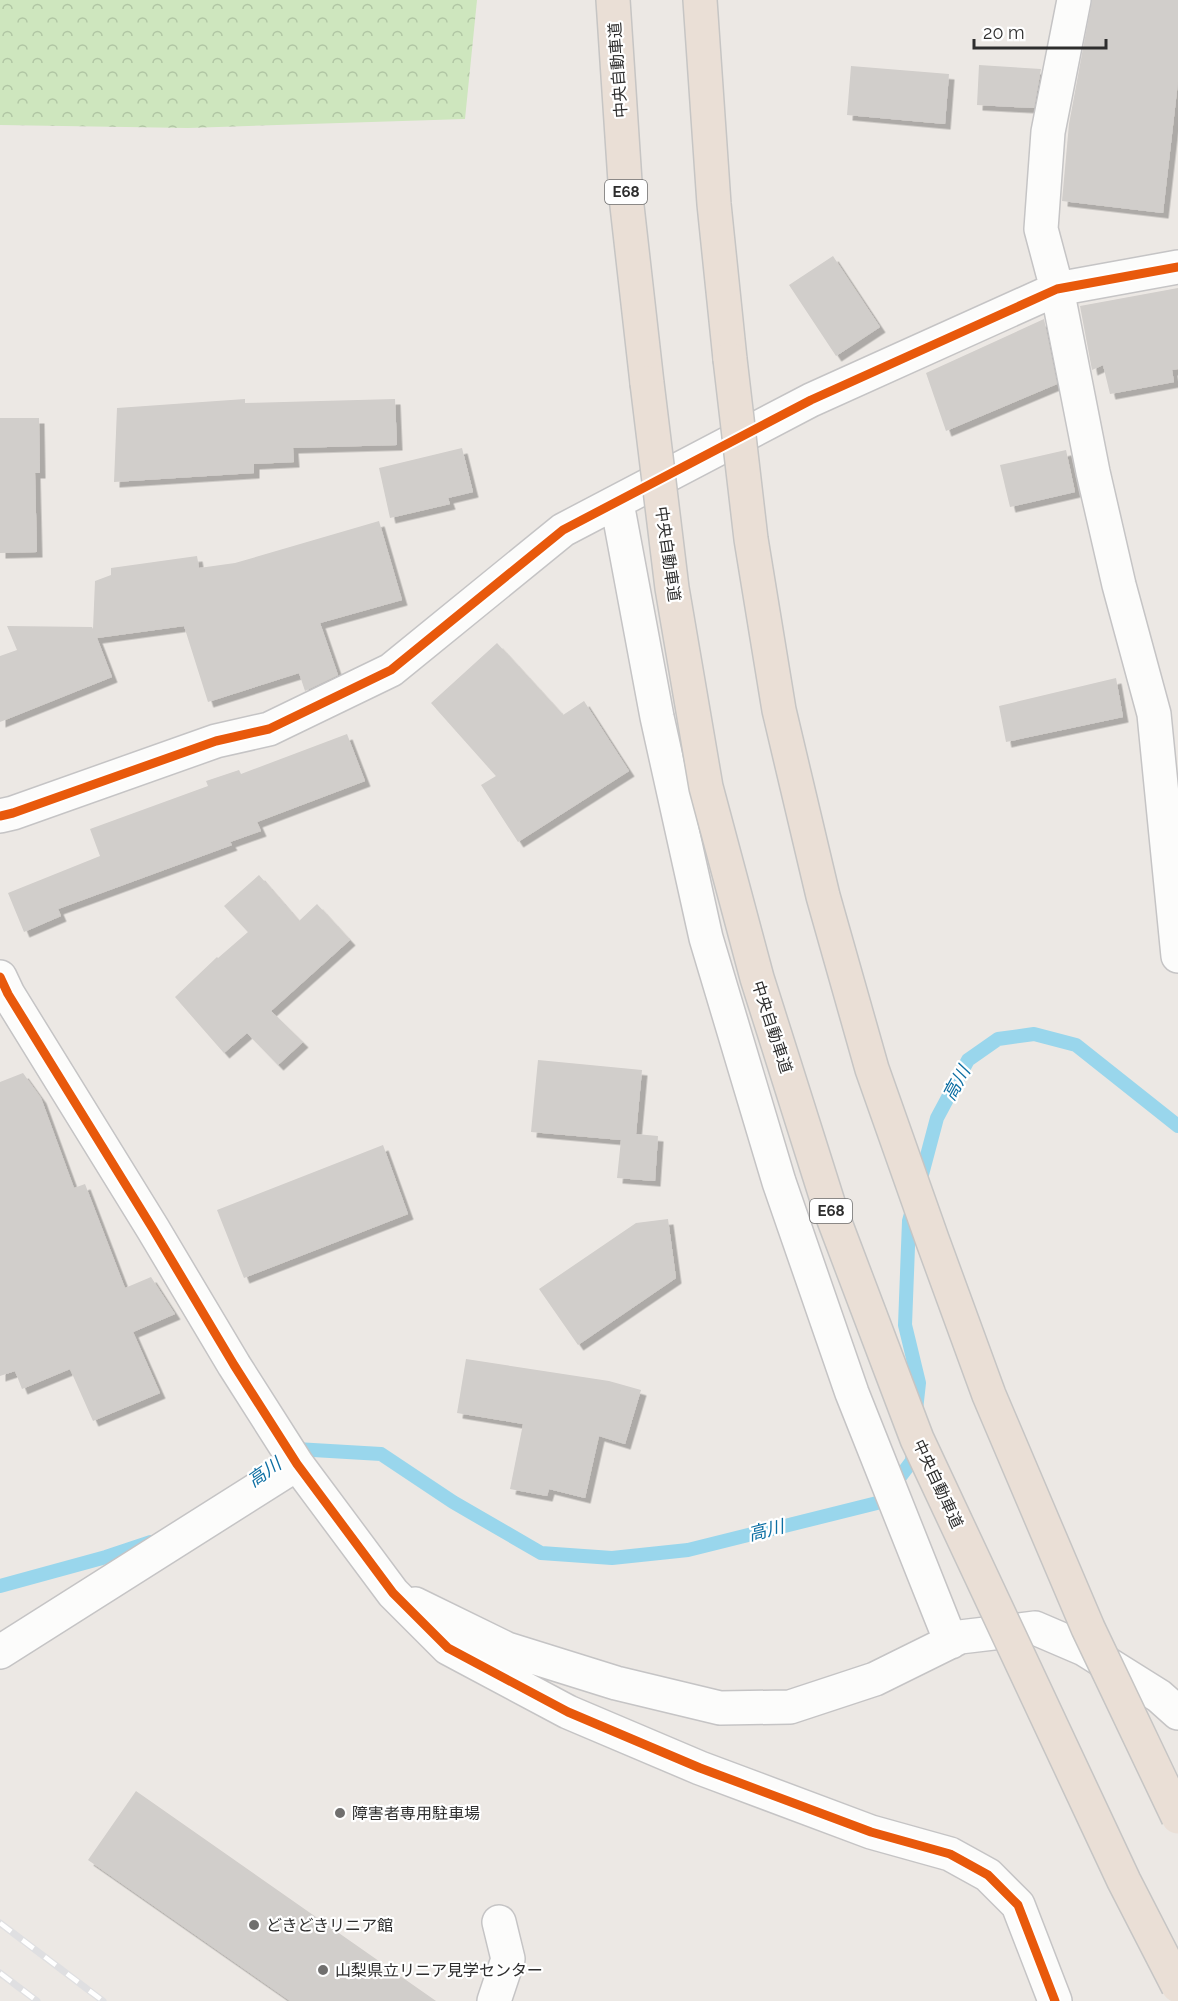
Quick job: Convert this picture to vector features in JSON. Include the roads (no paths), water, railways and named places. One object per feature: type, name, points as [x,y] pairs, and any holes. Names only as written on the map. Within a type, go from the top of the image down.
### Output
[{"type":"highway","name":"中央自動車道","points":[[614,0],[626,197],[672,588],[706,786],[757,978],[831,1212],[917,1439],[1124,1881],[1178,1986]]},
{"type":"highway","points":[[700,0],[714,204],[751,539],[779,710],[823,897],[872,1069],[989,1395],[1088,1628],[1178,1817]]},
{"type":"street","points":[[1074,0],[1048,132],[1041,229],[1057,289],[1093,472],[1119,585],[1154,714],[1178,956]]},
{"type":"street","points":[[0,816],[216,741],[268,729],[391,669],[563,530],[811,400],[1057,289],[1178,267]]},
{"type":"street","points":[[616,503],[657,717],[706,938],[779,1182],[852,1393],[951,1642]]},
{"type":"street","points":[[0,977],[8,994],[234,1365],[297,1464],[393,1593],[448,1648],[568,1712],[700,1768],[871,1832],[950,1854],[988,1875],[1018,1905],[1055,2001]]},
{"type":"street","points":[[0,1652],[297,1464]]},
{"type":"street","points":[[393,1593],[507,1649],[616,1683],[720,1708],[790,1707],[875,1679],[960,1637],[1035,1628],[1084,1649],[1159,1696],[1178,1713]]},
{"type":"street","points":[[494,2001],[508,1959],[499,1922]]},
{"type":"waterway","name":"高川","points":[[920,1182],[937,1118],[968,1060],[998,1039],[1034,1034],[1076,1045],[1178,1126]]},
{"type":"waterway","name":"高川","points":[[913,1207],[909,1221],[905,1325],[919,1383],[916,1410]]},
{"type":"waterway","name":"高川","points":[[290,1453],[296,1449],[381,1454],[453,1502],[541,1553],[612,1558],[688,1550],[881,1502],[912,1461],[913,1447]]},
{"type":"waterway","name":"高川","points":[[0,1586],[106,1557],[151,1542]]},
{"type":"railway","points":[[0,1923],[103,2001]]},
{"type":"railway","points":[[0,1973],[37,2001]]},
{"type":"place","name":"障害者専用駐車場","points":[[340,1813]]},
{"type":"place","name":"どきどきリニア館","points":[[254,1925]]},
{"type":"place","name":"山梨県立リニア見学センター","points":[[323,1970]]}]
